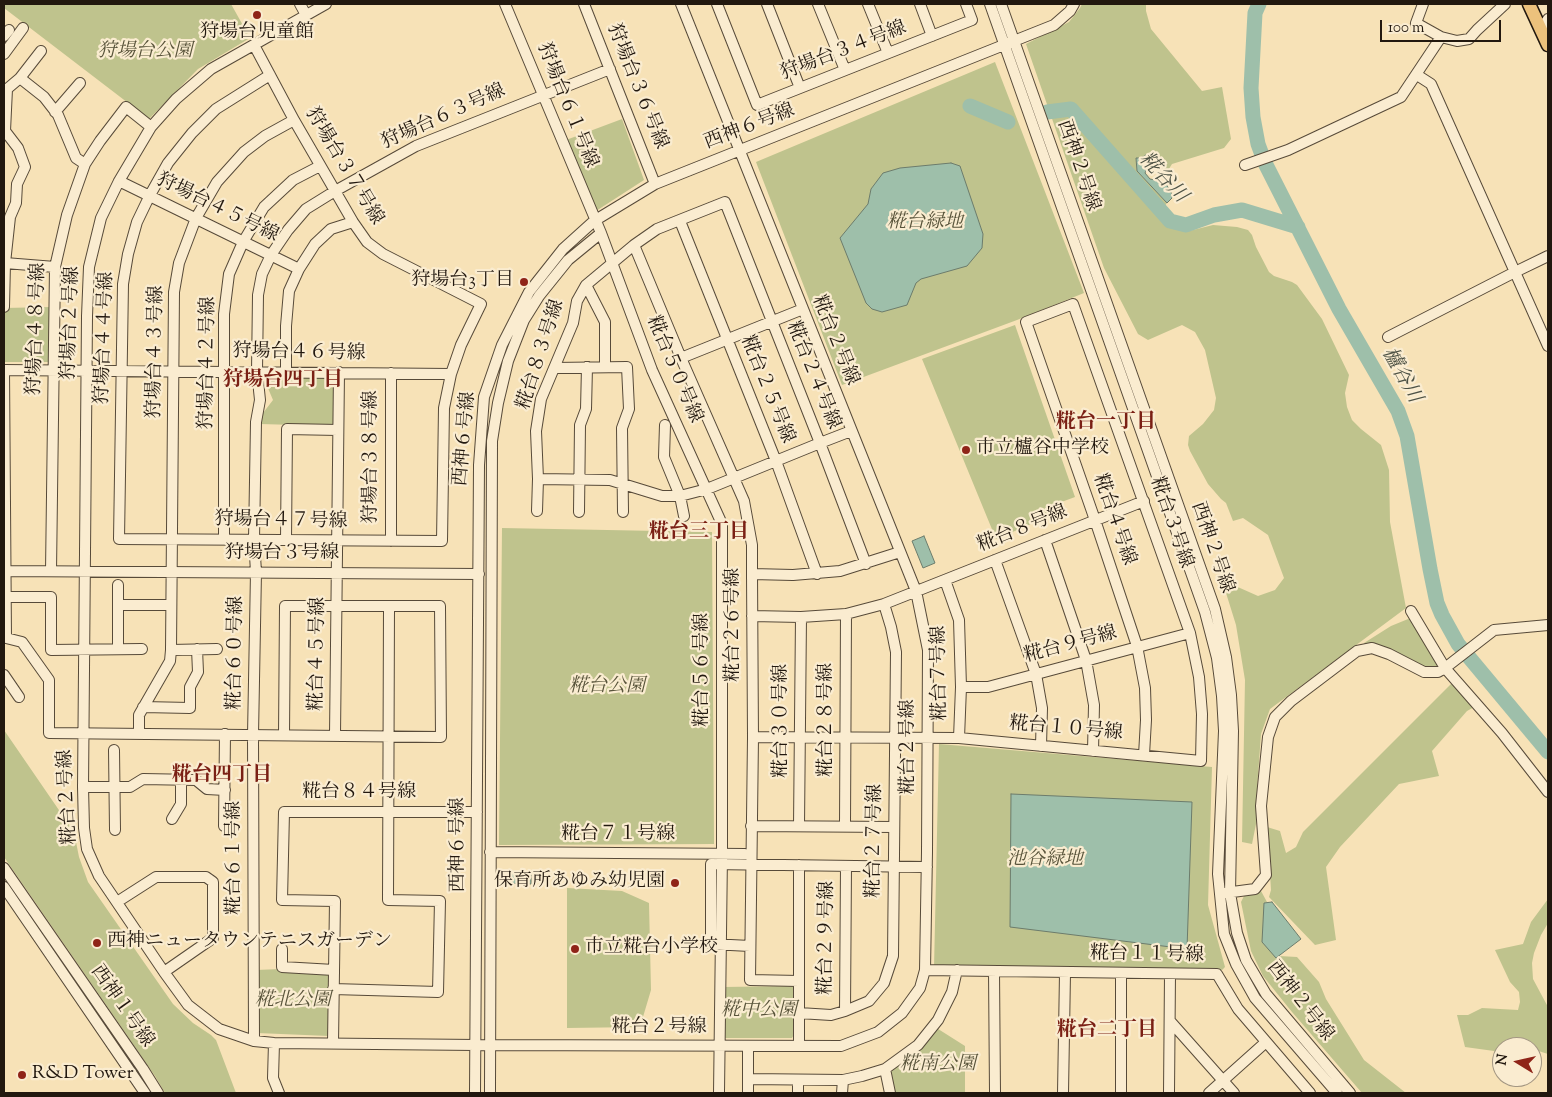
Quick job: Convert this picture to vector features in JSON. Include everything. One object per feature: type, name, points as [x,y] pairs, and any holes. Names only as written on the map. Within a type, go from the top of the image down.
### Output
[{"type":"main road","points":[[1529,4],[1545,24],[1548,45]]},
{"type":"street","points":[[300,4],[306,15]]},
{"type":"street","name":"狩場台２号線","points":[[85,570],[86,370],[89,267],[101,218],[119,181],[151,127],[176,99],[211,69],[326,4]]},
{"type":"street","name":"狩場台６１号線","points":[[505,4],[600,233]]},
{"type":"street","name":"狩場台３６号線","points":[[584,4],[655,184]]},
{"type":"street","name":"糀台２号線","points":[[85,570],[83,787],[84,828],[87,849],[99,876],[188,1005],[219,1029],[254,1042],[274,1043],[720,1047],[842,1046],[878,1032],[902,1013],[920,988],[925,970],[928,650],[916,591],[682,4]]},
{"type":"street","name":"狩場台３４号線","points":[[717,4],[757,105],[972,20],[966,4]]},
{"type":"street","points":[[767,4],[800,88]]},
{"type":"street","points":[[818,4],[845,70]]},
{"type":"street","points":[[868,4],[888,53]]},
{"type":"street","points":[[920,4],[932,36]]},
{"type":"street","name":"西神２号線","points":[[990,4],[1010,43]]},
{"type":"street","name":"西神２号線","points":[[1001,4],[1010,43],[1217,619],[1232,695],[1233,731],[1224,934],[1236,964],[1255,998],[1337,1093]]},
{"type":"street","name":"西神６号線","points":[[475,1093],[479,574],[478,465],[484,396],[502,345],[529,292],[563,249],[594,221],[655,184],[1054,25],[1070,11],[1074,4]]},
{"type":"street","points":[[1423,4],[1416,24],[1441,37],[1457,41],[1470,39],[1505,4]]},
{"type":"street","points":[[4,54],[24,28]]},
{"type":"street","points":[[1245,165],[1288,150],[1401,96],[1429,52],[1441,37]]},
{"type":"street","name":"狩場台３７号線","points":[[254,45],[320,166],[367,242],[383,254],[481,304],[460,345],[451,374],[444,408],[442,541]]},
{"type":"street","points":[[4,307],[5,263],[10,217],[16,203],[17,184],[25,167],[18,148],[5,131],[7,89],[20,78],[41,51]]},
{"type":"street","name":"狩場台６３号線","points":[[257,371],[258,295],[262,274],[271,255],[288,230],[306,209],[416,146],[610,69]]},
{"type":"street","name":"狩場台４４号線","points":[[119,539],[122,284],[137,222],[168,163],[192,133],[216,110],[270,74]]},
{"type":"street","points":[[1416,75],[1432,84],[1548,346]]},
{"type":"street","points":[[20,78],[44,98],[55,112],[69,139],[76,158],[86,164]]},
{"type":"street","points":[[55,112],[80,83]]},
{"type":"street","name":"狩場台４８号線","points":[[51,571],[55,267],[67,214],[86,164],[100,141],[126,108],[151,127]]},
{"type":"street","name":"狩場台４３号線","points":[[138,734],[139,715],[170,661],[171,650],[174,292],[179,263],[196,218],[217,182],[244,152],[265,136],[294,120]]},
{"type":"street","name":"狩場台４２号線","points":[[224,539],[224,314],[229,274],[243,242],[264,207],[293,180],[320,166]]},
{"type":"street","name":"狩場台４５号線","points":[[119,181],[299,269]]},
{"type":"street","name":"糀台８３号線","points":[[536,511],[538,479],[536,431],[541,399],[572,323],[577,301],[586,285],[612,262],[657,230],[725,202]]},
{"type":"street","name":"糀台２４号線","points":[[725,202],[866,564]]},
{"type":"street","name":"糀台２５号線","points":[[680,221],[776,461],[817,574]]},
{"type":"street","points":[[286,372],[286,326],[289,291],[299,269],[315,244],[330,229],[353,222]]},
{"type":"street","points":[[490,1093],[492,441],[508,361],[524,320],[539,296],[568,260],[600,233]]},
{"type":"street","name":"糀台５０号線","points":[[600,233],[652,370],[706,489]]},
{"type":"street","name":"糀台２６号線","points":[[634,245],[744,501],[750,527],[752,545],[753,737],[750,980],[798,981]]},
{"type":"street","points":[[1388,337],[1548,256]]},
{"type":"street","points":[[5,263],[55,267]]},
{"type":"street","points":[[586,285],[605,322],[605,367]]},
{"type":"street","name":"糀台３号線","points":[[1073,304],[1190,633],[1199,677],[1202,714],[1201,761]]},
{"type":"street","name":"糀台４号線","points":[[1073,304],[1026,322],[1137,646],[1145,688],[1144,755]]},
{"type":"street","points":[[681,358],[803,309]]},
{"type":"street","points":[[579,512],[580,425],[586,410],[587,367]]},
{"type":"street","points":[[554,368],[627,368],[629,409],[622,428],[622,512]]},
{"type":"street","points":[[4,370],[5,639],[22,642],[49,680],[49,734],[441,736],[440,606],[285,606],[284,735]]},
{"type":"street","name":"狩場台４６号線","points":[[4,370],[173,370],[451,374]]},
{"type":"street","name":"糀台６０号線","points":[[252,735],[256,572],[254,539],[256,422],[260,400],[257,371]]},
{"type":"street","name":"糀台４５号線","points":[[336,735],[339,372]]},
{"type":"street","name":"狩場台３８号線","points":[[390,373],[391,541]]},
{"type":"street","points":[[665,425],[664,457],[680,496],[684,516]]},
{"type":"street","points":[[286,540],[287,429],[338,430]]},
{"type":"street","points":[[538,479],[610,480],[662,496],[680,496],[706,489],[851,431]]},
{"type":"street","name":"糀台５６号線","points":[[706,489],[722,524],[722,859]]},
{"type":"street","name":"糀台８号線","points":[[752,616],[801,617],[846,614],[884,604],[1144,501]]},
{"type":"street","name":"狩場台４７号線","points":[[119,539],[442,541]]},
{"type":"street","points":[[1045,540],[1086,660],[1094,705],[1093,751]]},
{"type":"street","points":[[752,574],[793,575],[840,571],[900,552]]},
{"type":"street","points":[[996,560],[1036,674],[1042,708],[1041,746]]},
{"type":"street","name":"狩場台３号線","points":[[4,571],[85,570],[479,574]]},
{"type":"street","name":"糀台７号線","points":[[945,580],[959,620],[961,687],[959,738]]},
{"type":"street","points":[[118,585],[118,649]]},
{"type":"street","points":[[5,597],[51,598],[51,650],[142,649]]},
{"type":"street","points":[[118,604],[171,605]]},
{"type":"street","name":"糀台２７号線","points":[[799,1013],[830,1015],[845,1012],[869,1001],[884,983],[893,956],[896,652],[884,604]]},
{"type":"street","points":[[333,989],[438,992],[440,901],[388,900],[389,606]]},
{"type":"street","points":[[1411,611],[1446,668],[1502,733],[1548,792]]},
{"type":"street","name":"糀台２８号線","points":[[845,826],[846,614]]},
{"type":"street","name":"糀台３０号線","points":[[800,826],[801,617]]},
{"type":"street","points":[[1225,893],[1255,889],[1266,875],[1261,806],[1268,737],[1276,717],[1291,701],[1357,652],[1372,648],[1389,654],[1424,672],[1438,672],[1446,668],[1494,630],[1548,625]]},
{"type":"street","name":"糀台９号線","points":[[961,687],[988,687],[1190,633]]},
{"type":"street","points":[[143,707],[190,708],[190,687],[198,672],[197,649]]},
{"type":"street","points":[[171,650],[218,649]]},
{"type":"street","points":[[4,675],[19,697]]},
{"type":"street","points":[[224,826],[225,734]]},
{"type":"street","name":"糀台６１号線","points":[[252,735],[254,1042]]},
{"type":"street","name":"糀台１０号線","points":[[753,737],[959,738],[1201,761]]},
{"type":"street","points":[[114,750],[115,830]]},
{"type":"street","points":[[83,787],[130,787],[143,779],[196,780],[207,789],[224,790]]},
{"type":"street","points":[[172,819],[181,804],[181,780]]},
{"type":"street","name":"糀台８４号線","points":[[334,1044],[334,901],[282,900],[284,812],[477,812]]},
{"type":"street","points":[[751,826],[894,827]]},
{"type":"street","name":"糀台７１号線","points":[[490,852],[722,859],[745,854]]},
{"type":"street","points":[[750,946],[711,944],[712,864],[722,859],[750,865],[927,867]]},
{"type":"street","points":[[799,865],[799,1046]]},
{"type":"street","name":"糀台２９号線","points":[[845,1012],[846,866]]},
{"type":"street","name":"西神１号線","points":[[4,868],[138,1061],[158,1093]]},
{"type":"street","points":[[117,902],[156,877],[206,877],[213,882],[213,938],[164,972]]},
{"type":"street","name":"西神１号線","points":[[4,887],[145,1093]]},
{"type":"street","name":"西神２号線","points":[[1225,893],[1246,960],[1266,994],[1350,1093]]},
{"type":"street","points":[[719,1093],[721,945]]},
{"type":"street","points":[[282,949],[282,967],[334,970]]},
{"type":"street","name":"糀台１１号線","points":[[925,970],[1217,974],[1238,1009],[1310,1093]]},
{"type":"street","points":[[748,1079],[842,1080],[885,1069],[918,1045],[938,1020],[952,992],[957,970]]},
{"type":"street","points":[[994,971],[995,1093]]},
{"type":"street","points":[[1063,1093],[1065,973]]},
{"type":"street","points":[[1121,974],[1121,1093]]},
{"type":"street","points":[[1169,1093],[1170,974]]},
{"type":"street","points":[[1170,1021],[1234,1093]]},
{"type":"street","points":[[1208,1093],[1266,1042]]},
{"type":"street","points":[[274,1043],[273,1078],[279,1093]]},
{"type":"street","points":[[748,1046],[748,1093]]},
{"type":"street","points":[[885,1069],[890,1093]]},
{"type":"street","points":[[798,1080],[798,1093]]},
{"type":"street","points":[[842,1080],[842,1093]]},
{"type":"green space","name":"狩場台公園","points":[[4,4],[231,4],[250,38],[198,69],[149,119],[4,8]]},
{"type":"green space","points":[[1082,4],[1146,4],[1151,29],[1202,91],[1222,87],[1231,139],[1224,148],[1172,164],[1167,172],[1147,168],[1151,159],[1136,158],[1137,171],[1167,203],[1160,212],[1166,222],[1189,231],[1213,225],[1248,230],[1269,272],[1274,276],[1297,285],[1322,319],[1349,375],[1345,393],[1347,407],[1352,420],[1381,445],[1389,470],[1390,522],[1406,608],[1270,709],[1261,734],[1256,803],[1257,819],[1252,844],[1242,842],[1245,680],[1236,625],[1222,580],[1258,596],[1275,590],[1284,578],[1268,535],[1243,518],[1233,521],[1226,503],[1208,484],[1190,451],[1188,445],[1189,436],[1203,424],[1214,410],[1216,398],[1205,350],[1195,332],[1182,325],[1148,340],[1138,334],[1104,268],[1026,44],[1069,22]]},
{"type":"green space","name":"糀台緑地","points":[[995,62],[1084,293],[842,385],[756,162]]},
{"type":"green space","points":[[622,119],[644,180],[596,211],[566,140]]},
{"type":"green space","points":[[51,307],[49,362],[4,362],[4,308]]},
{"type":"green space","points":[[1015,325],[1075,497],[1048,507],[1050,516],[996,539],[922,359]]},
{"type":"green space","points":[[262,374],[329,375],[334,382],[334,421],[331,426],[260,424],[260,417],[273,400]]},
{"type":"green space","name":"糀台公園","points":[[502,528],[712,532],[714,844],[499,845]]},
{"type":"green space","points":[[1413,617],[1440,664],[1437,668],[1424,668],[1364,647],[1364,643],[1391,626]]},
{"type":"green space","points":[[1452,683],[1476,706],[1467,711],[1432,751],[1439,776],[1399,784],[1340,847],[1326,867],[1336,940],[1315,945],[1269,897],[1271,890],[1267,827],[1280,831],[1286,853],[1296,847],[1303,832]]},
{"type":"green space","name":"西神ニュータウンテニスガーデン","points":[[4,730],[74,832],[79,857],[88,882],[173,1004],[193,1023],[216,1040],[236,1093],[165,1093],[4,857]]},
{"type":"green space","name":"池谷緑地","points":[[939,744],[1212,767],[1208,905],[1225,967],[1222,970],[934,968]]},
{"type":"green space","points":[[567,888],[622,891],[649,903],[651,990],[640,1027],[567,1028]]},
{"type":"green space","points":[[1261,891],[1267,902],[1264,903],[1276,958],[1279,956],[1297,957],[1319,982],[1326,999],[1364,1060],[1406,1093],[1362,1093],[1263,976],[1251,951],[1241,902],[1244,896]]},
{"type":"green space","points":[[1548,899],[1548,923],[1541,935],[1532,963],[1533,979],[1548,1007],[1548,1054],[1542,1052],[1542,1037],[1492,1037],[1492,1051],[1465,1047],[1457,1015],[1468,1015],[1482,1008],[1518,1010],[1520,1002],[1519,992],[1510,982],[1495,950],[1523,944],[1531,922]]},
{"type":"green space","name":"糀北公園","points":[[256,970],[330,971],[329,1036],[257,1033]]},
{"type":"green space","name":"糀中公園","points":[[795,986],[795,1033],[792,1038],[723,1038],[723,987]]},
{"type":"green space","name":"糀南公園","points":[[935,1027],[965,1046],[965,1093],[893,1093],[888,1070]]},
{"type":"shaded area","points":[[1146,155],[1151,158],[1145,173],[1150,179],[1165,182],[1172,194],[1172,198],[1167,203],[1137,171],[1136,158]]},
{"type":"shaded area","points":[[951,163],[960,166],[983,234],[982,248],[967,266],[921,279],[916,283],[907,305],[882,312],[872,309],[866,303],[840,238],[868,204],[871,189],[883,173],[900,168]]},
{"type":"shaded area","points":[[924,536],[935,563],[923,568],[912,541]]},
{"type":"shaded area","points":[[1011,794],[1192,802],[1187,949],[1010,927]]},
{"type":"shaded area","points":[[503,871],[531,872],[531,884],[502,883]]},
{"type":"shaded area","points":[[1272,902],[1301,939],[1276,958],[1262,942],[1264,903]]},
{"type":"waterway","name":"櫨谷川","points":[[1259,4],[1255,13],[1251,88],[1253,117],[1258,144],[1265,163],[1339,309],[1398,411],[1407,436],[1430,569],[1437,603],[1442,615],[1458,644],[1548,752]]},
{"type":"waterway","name":"糀谷川","points":[[970,106],[1008,122]]},
{"type":"waterway","name":"糀谷川","points":[[1047,112],[1071,109],[1170,221],[1186,225],[1214,215],[1242,210],[1298,227]]},
{"type":"place","name":"狩場台児童館","points":[[257,15]]},
{"type":"place","name":"狩場台3丁目","points":[[524,282]]},
{"type":"place","name":"市立櫨谷中学校","points":[[966,450]]},
{"type":"place","name":"保育所あゆみ幼児園","points":[[675,883]]},
{"type":"place","name":"西神ニュータウンテニスガーデン","points":[[97,943]]},
{"type":"place","name":"市立糀台小学校","points":[[575,949]]},
{"type":"place","name":"R&D Tower","points":[[22,1075]]},
{"type":"district","name":"狩場台四丁目","points":[[283,382]]},
{"type":"district","name":"糀台一丁目","points":[[1106,424]]},
{"type":"district","name":"糀台三丁目","points":[[699,534]]},
{"type":"district","name":"糀台四丁目","points":[[222,777]]},
{"type":"district","name":"糀台二丁目","points":[[1107,1032]]}]
